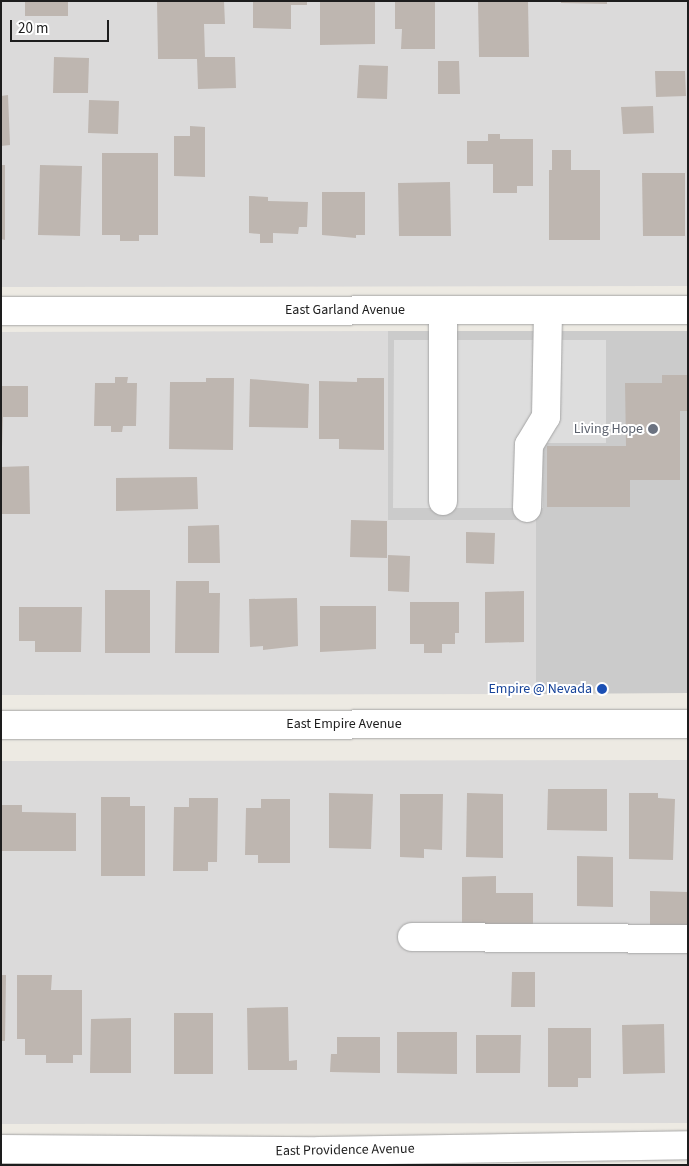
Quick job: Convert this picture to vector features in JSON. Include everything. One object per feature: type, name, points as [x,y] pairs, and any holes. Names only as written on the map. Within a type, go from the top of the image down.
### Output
[{"type":"street","points":[[443,310],[443,501]]},
{"type":"street","points":[[528,508],[529,445],[546,417],[548,310]]},
{"type":"street","name":"East Garland Avenue","points":[[1,311],[688,310]]},
{"type":"street","name":"East Empire Avenue","points":[[1,725],[688,724]]},
{"type":"street","points":[[412,938],[688,939]]},
{"type":"street","name":"East Providence Avenue","points":[[1,1149],[240,1152],[688,1145]]},
{"type":"shaded area","points":[[1,1],[688,1],[688,286],[1,287]]},
{"type":"shaded area","points":[[388,331],[388,519],[536,520],[536,694],[1,695],[1,332]]},
{"type":"shaded area","points":[[388,331],[688,331],[688,693],[536,694],[536,520],[388,520]]},
{"type":"shaded area","points":[[394,340],[606,340],[606,443],[543,443],[543,508],[393,508]]},
{"type":"shaded area","points":[[688,760],[688,1123],[1,1124],[1,761]]},
{"type":"building","points":[[25,1],[68,1],[68,16],[25,16]]},
{"type":"building","points":[[157,1],[224,1],[225,24],[204,24],[205,57],[235,57],[236,88],[198,89],[197,59],[158,59]]},
{"type":"building","points":[[253,1],[307,1],[307,5],[291,5],[291,29],[253,28]]},
{"type":"building","points":[[320,1],[375,1],[375,44],[320,45]]},
{"type":"building","points":[[395,1],[435,1],[435,49],[401,49],[402,29],[395,29]]},
{"type":"building","points":[[478,1],[528,1],[529,57],[479,57]]},
{"type":"building","points":[[561,1],[607,1],[607,4],[561,3]]},
{"type":"building","points":[[54,57],[89,58],[88,93],[53,93]]},
{"type":"building","points":[[438,61],[459,61],[460,94],[438,94]]},
{"type":"building","points":[[359,65],[388,66],[387,99],[357,98]]},
{"type":"building","points":[[655,71],[685,71],[686,96],[656,97]]},
{"type":"building","points":[[8,95],[10,145],[1,146],[1,96]]},
{"type":"building","points":[[89,100],[119,101],[118,134],[88,133]]},
{"type":"building","points":[[653,106],[654,133],[623,134],[621,107]]},
{"type":"building","points":[[190,126],[205,127],[205,177],[174,176],[174,136],[190,136]]},
{"type":"building","points":[[488,134],[500,134],[500,139],[533,139],[533,186],[517,186],[517,193],[493,193],[493,164],[467,164],[467,141],[488,141]]},
{"type":"building","points":[[552,150],[571,150],[571,170],[600,170],[600,240],[549,240],[549,170],[552,170]]},
{"type":"building","points":[[102,153],[158,153],[158,235],[139,235],[139,241],[120,241],[120,235],[102,235]]},
{"type":"building","points":[[1,165],[5,165],[5,240],[1,239]]},
{"type":"building","points":[[40,165],[82,166],[80,236],[38,235]]},
{"type":"building","points":[[642,173],[685,173],[685,236],[643,236]]},
{"type":"building","points":[[450,182],[451,236],[399,236],[398,183]]},
{"type":"building","points":[[322,192],[365,192],[365,235],[356,235],[356,238],[322,235]]},
{"type":"building","points":[[249,196],[268,197],[268,201],[308,202],[307,227],[299,227],[298,234],[273,233],[273,243],[260,243],[260,234],[249,233]]},
{"type":"building","name":"Living Hope","points":[[662,375],[688,375],[688,411],[680,411],[680,480],[630,480],[630,507],[547,507],[547,446],[626,446],[625,383],[662,383]]},
{"type":"building","points":[[115,377],[128,377],[127,383],[137,383],[136,426],[123,426],[122,432],[111,432],[111,426],[94,426],[95,383],[115,383]]},
{"type":"building","points":[[206,378],[234,378],[233,450],[169,449],[170,382],[206,382]]},
{"type":"building","points":[[357,378],[384,378],[384,450],[339,449],[339,439],[319,439],[319,381],[357,382]]},
{"type":"building","points":[[250,379],[309,384],[308,428],[249,427]]},
{"type":"building","points":[[1,386],[28,386],[28,417],[3,417],[3,447]]},
{"type":"building","points":[[29,466],[30,514],[1,514],[1,467]]},
{"type":"building","points":[[197,477],[198,509],[116,511],[116,478]]},
{"type":"building","points":[[351,520],[387,521],[387,558],[350,557]]},
{"type":"building","points":[[219,525],[220,563],[188,563],[188,526]]},
{"type":"building","points":[[466,532],[495,533],[494,564],[466,563]]},
{"type":"building","points":[[388,555],[410,556],[409,592],[388,591]]},
{"type":"building","points":[[176,581],[209,581],[209,593],[220,593],[219,653],[175,653]]},
{"type":"building","points":[[105,590],[150,590],[150,653],[105,653]]},
{"type":"building","points":[[524,591],[524,642],[485,643],[485,592]]},
{"type":"building","points":[[297,598],[298,646],[263,650],[263,646],[250,647],[249,599]]},
{"type":"building","points":[[410,602],[459,602],[459,633],[455,633],[455,644],[442,644],[442,653],[424,653],[424,644],[410,644]]},
{"type":"building","points":[[320,606],[376,606],[376,649],[320,652]]},
{"type":"building","points":[[19,607],[82,607],[81,652],[35,652],[35,641],[19,641]]},
{"type":"building","points":[[548,789],[607,789],[607,831],[547,830]]},
{"type":"building","points":[[329,793],[373,794],[371,849],[329,848]]},
{"type":"building","points":[[467,793],[503,794],[503,858],[466,857]]},
{"type":"building","points":[[629,793],[658,793],[658,798],[675,799],[673,860],[629,859]]},
{"type":"building","points":[[400,794],[443,794],[442,850],[424,849],[424,858],[400,857]]},
{"type":"building","points":[[101,797],[130,797],[130,806],[145,806],[145,876],[101,876]]},
{"type":"building","points":[[189,798],[218,798],[217,862],[208,862],[208,871],[173,871],[174,807],[189,807]]},
{"type":"building","points":[[261,799],[290,799],[290,863],[258,863],[258,855],[245,855],[246,808],[261,808]]},
{"type":"building","points":[[1,805],[22,805],[22,812],[76,813],[76,851],[1,851]]},
{"type":"building","points":[[577,856],[613,857],[613,907],[577,906]]},
{"type":"building","points":[[496,876],[496,893],[533,893],[533,931],[462,932],[462,877]]},
{"type":"building","points":[[650,891],[688,892],[687,929],[650,929]]},
{"type":"building","points":[[512,972],[535,972],[535,1007],[511,1007]]},
{"type":"building","points":[[1,975],[6,975],[5,1041],[1,1041]]},
{"type":"building","points":[[17,975],[52,975],[51,990],[82,990],[82,1055],[73,1055],[73,1063],[46,1063],[46,1055],[25,1055],[25,1039],[17,1039]]},
{"type":"building","points":[[288,1007],[289,1061],[297,1060],[297,1070],[248,1070],[247,1008]]},
{"type":"building","points":[[174,1013],[213,1013],[213,1074],[174,1074]]},
{"type":"building","points":[[131,1018],[131,1073],[90,1073],[91,1019]]},
{"type":"building","points":[[664,1024],[665,1073],[623,1074],[622,1025]]},
{"type":"building","points":[[548,1028],[591,1028],[591,1078],[578,1078],[578,1087],[548,1087]]},
{"type":"building","points":[[397,1032],[457,1032],[457,1074],[397,1073]]},
{"type":"building","points":[[476,1035],[521,1035],[520,1073],[476,1073]]},
{"type":"building","points":[[337,1037],[380,1037],[380,1073],[330,1072],[331,1054],[337,1054]]},
{"type":"place","name":"Living Hope","points":[[653,429]]},
{"type":"place","name":"Empire @ Nevada","points":[[602,689]]}]
